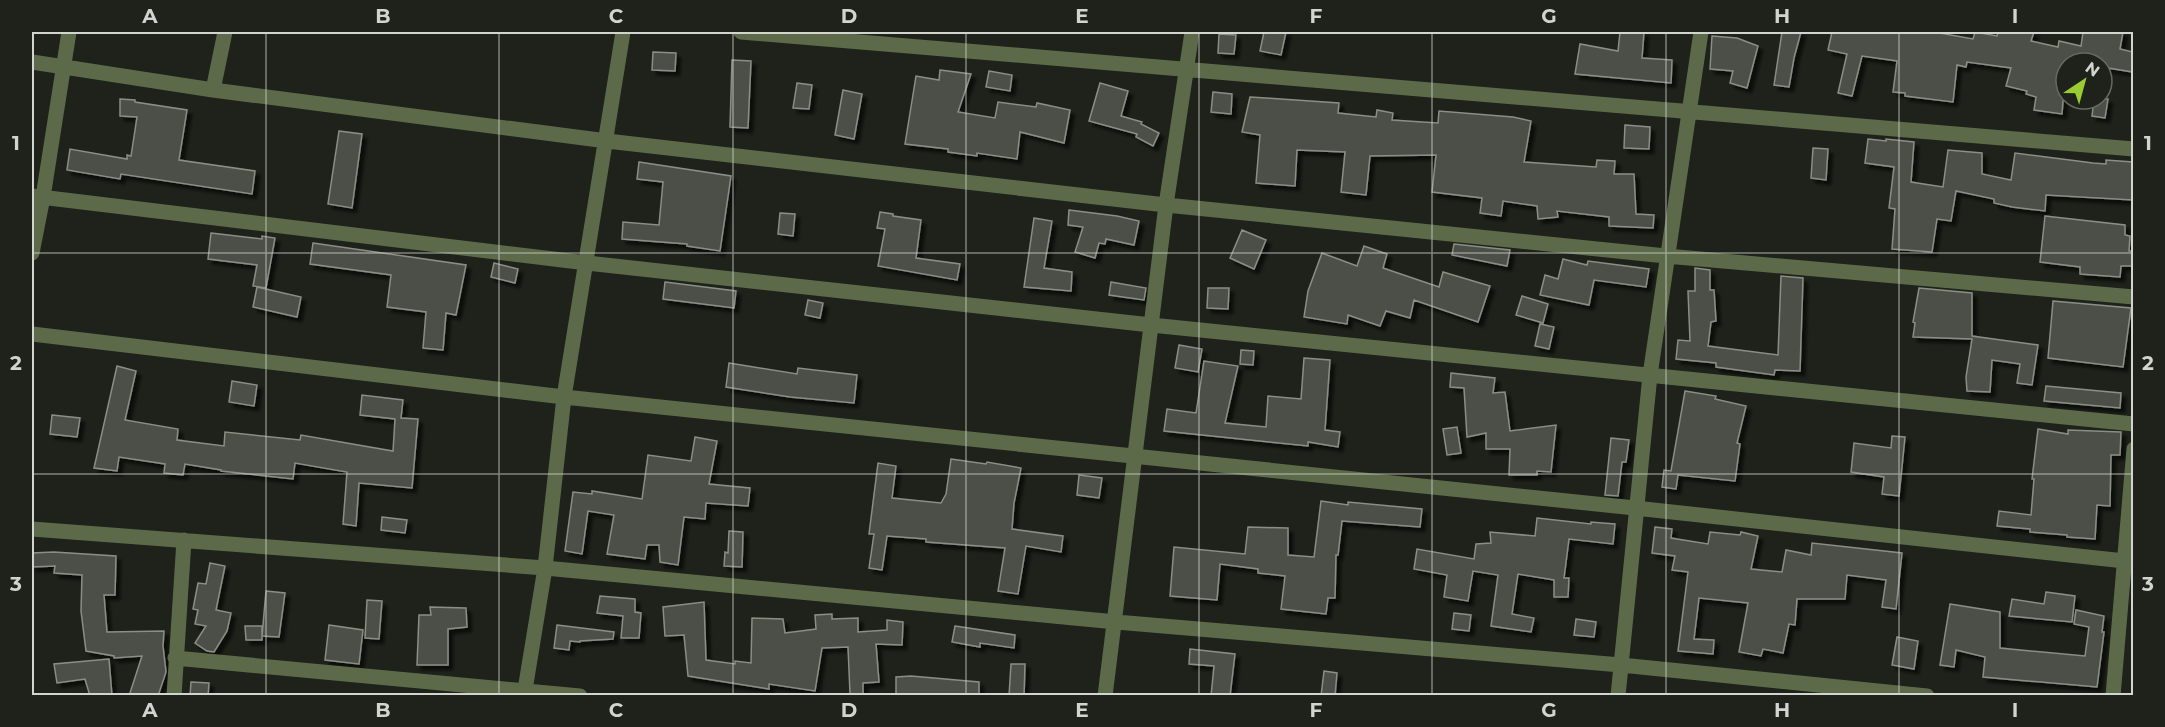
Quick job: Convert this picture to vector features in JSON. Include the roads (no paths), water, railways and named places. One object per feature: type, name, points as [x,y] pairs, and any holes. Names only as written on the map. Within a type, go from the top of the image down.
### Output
[{"type":"street","points":[[32,253],[37,196],[69,32]]},
{"type":"street","points":[[213,90],[225,32]]},
{"type":"street","points":[[524,693],[544,568],[564,397],[624,32]]},
{"type":"street","points":[[741,32],[2133,148]]},
{"type":"street","points":[[1105,696],[1166,205],[1192,32]]},
{"type":"street","points":[[1618,696],[1650,375],[1701,32]]},
{"type":"street","points":[[32,62],[213,90],[607,141],[1166,205],[1666,256],[2133,297]]},
{"type":"street","points":[[37,196],[587,263],[1151,325],[2133,424]]},
{"type":"street","points":[[32,334],[564,397],[1134,458],[1635,508],[2129,562]]},
{"type":"street","points":[[2113,696],[2129,562],[2133,449]]},
{"type":"street","points":[[32,529],[544,568],[1116,622],[1621,665],[1927,696]]},
{"type":"street","points":[[174,696],[184,540]]},
{"type":"street","points":[[175,658],[524,693],[580,696]]}]
